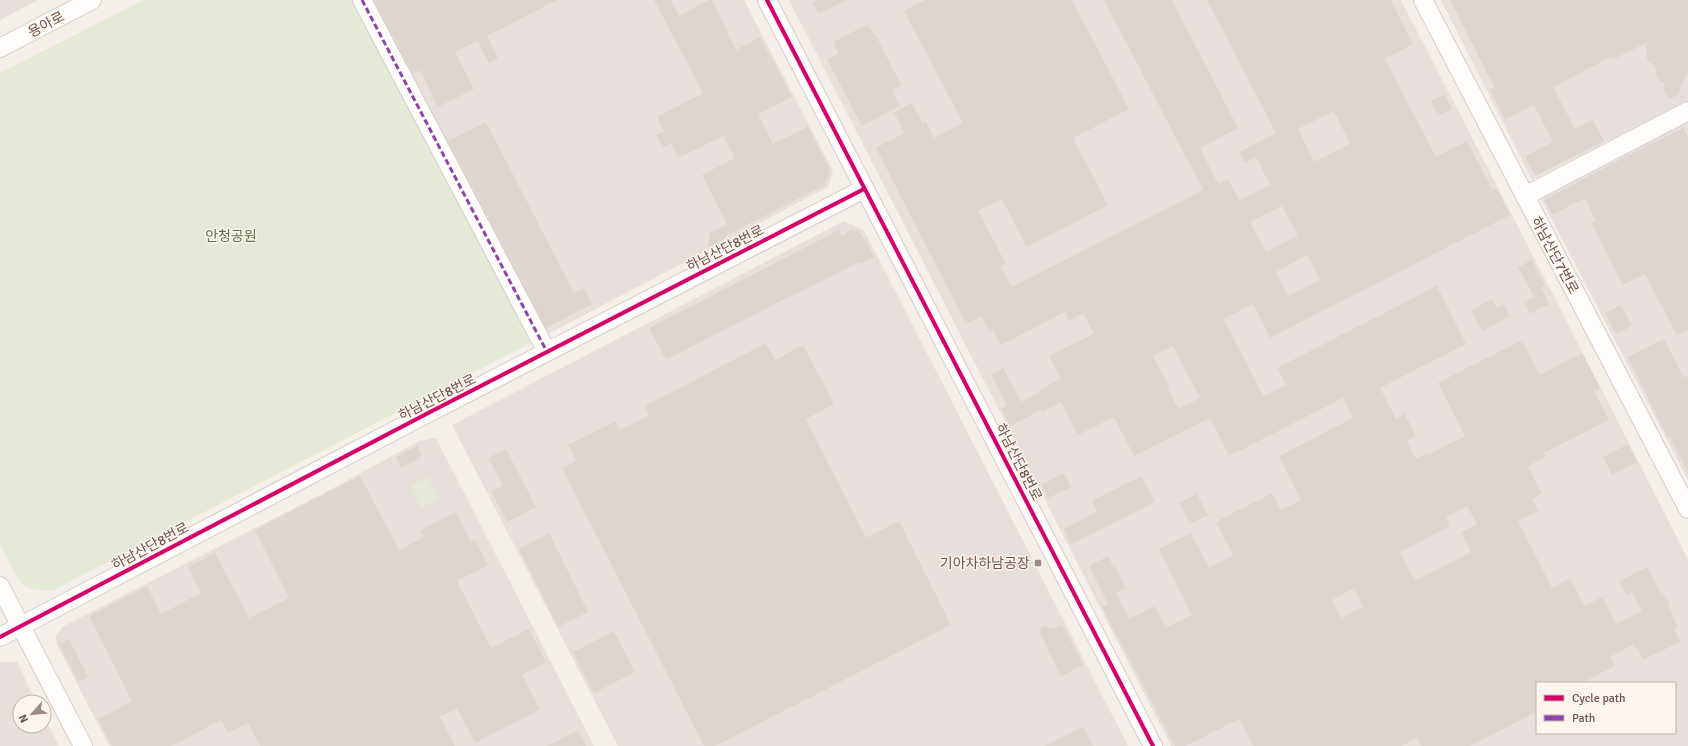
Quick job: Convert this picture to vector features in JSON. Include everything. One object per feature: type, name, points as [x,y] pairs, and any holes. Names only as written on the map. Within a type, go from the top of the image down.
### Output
[{"type":"street","name":"용아로","points":[[0,48],[92,0]]},
{"type":"street","points":[[362,0],[547,352]]},
{"type":"street","name":"하남산단8번로","points":[[767,0],[1153,746]]},
{"type":"street","name":"하남산단7번로","points":[[1423,0],[1688,510]]},
{"type":"street","points":[[1525,196],[1688,111]]},
{"type":"street","name":"하남산단8번로","points":[[0,637],[547,352],[864,189]]},
{"type":"street","points":[[0,586],[83,746]]},
{"type":"shaded area","points":[[0,0],[38,0],[0,20]]},
{"type":"shaded area","points":[[368,0],[744,0],[833,171],[828,187],[544,336]]},
{"type":"shaded area","points":[[789,0],[1401,0],[1688,559],[1688,746],[1171,746]]},
{"type":"shaded area","points":[[1441,0],[1688,0],[1688,100],[1532,180]]},
{"type":"shaded area","points":[[1688,122],[1688,480],[1541,199]]},
{"type":"shaded area","points":[[844,221],[864,230],[1128,746],[618,746],[452,425]]},
{"type":"shaded area","points":[[436,438],[594,746],[109,746],[57,645],[56,636],[62,627],[337,486],[419,441]]},
{"type":"shaded area","points":[[0,662],[17,662],[32,694],[12,694],[12,734],[52,734],[52,732],[59,746],[0,746]]},
{"type":"green space","name":"안청공원","points":[[144,0],[368,0],[544,336],[54,590],[33,589],[26,587],[18,579],[0,543],[0,73]]},
{"type":"green space","points":[[428,477],[439,499],[421,508],[410,486]]},
{"type":"building","points":[[374,0],[557,0],[487,36],[498,58],[489,63],[477,41],[455,52],[474,89],[438,107],[420,70],[413,74]]},
{"type":"building","points":[[654,0],[671,0],[679,16],[709,0],[712,0],[736,50],[760,37],[792,97],[758,114],[773,144],[808,127],[830,170],[825,185],[725,236],[726,238],[708,247],[710,233],[727,224],[702,175],[735,158],[723,136],[678,158],[671,143],[663,147],[656,135],[664,131],[657,117],[703,93]]},
{"type":"building","points":[[818,0],[846,0],[818,14],[812,3]]},
{"type":"building","points":[[925,0],[1072,0],[1129,109],[1073,138],[1108,205],[1027,247],[1002,199],[978,211],[1006,264],[1001,266],[1012,287],[1203,190],[1104,0],[1172,0],[1238,128],[1200,148],[1218,184],[1228,179],[1239,200],[1270,185],[1256,157],[1245,162],[1239,152],[1276,133],[1207,0],[1391,0],[1413,44],[1385,59],[1436,157],[1467,141],[1492,190],[1496,188],[1510,215],[1270,338],[1253,304],[1224,319],[1263,396],[1286,385],[1277,368],[1437,286],[1466,344],[1380,388],[1396,419],[1405,414],[1416,436],[1407,441],[1416,459],[1427,453],[1428,455],[1465,436],[1438,383],[1522,340],[1540,375],[1582,353],[1600,388],[1594,391],[1609,420],[1544,453],[1546,457],[1528,466],[1542,494],[1532,499],[1538,511],[1518,521],[1552,588],[1570,578],[1584,606],[1602,597],[1616,624],[1642,611],[1632,592],[1626,595],[1619,581],[1647,567],[1662,596],[1665,595],[1670,605],[1668,606],[1678,627],[1674,629],[1680,642],[1643,660],[1637,648],[1635,649],[1633,645],[1610,657],[1615,666],[1584,682],[1536,682],[1536,713],[1470,746],[1421,746],[1417,738],[1402,746],[1253,746],[1239,719],[1186,746],[1175,746],[1102,607],[1108,604],[1089,566],[1108,556],[1114,568],[1116,567],[1126,588],[1116,593],[1129,619],[1155,606],[1166,628],[1192,615],[1159,549],[1191,533],[1209,568],[1233,555],[1216,522],[1272,493],[1281,510],[1301,500],[1279,456],[1353,418],[1343,398],[1229,456],[1210,418],[1134,456],[1114,417],[1078,435],[1061,402],[1042,412],[1041,410],[1010,426],[1001,408],[1007,406],[991,374],[1003,368],[1021,402],[1041,392],[1039,390],[1061,379],[1049,356],[1094,334],[1083,313],[1069,321],[1065,312],[1001,345],[993,330],[989,332],[982,316],[966,324],[876,148],[904,133],[894,112],[912,103],[923,124],[926,122],[934,138],[963,123],[904,11]],"holes":[[[1334,111],[1350,144],[1314,162],[1298,129]],[[1282,206],[1298,236],[1266,252],[1250,222]],[[1307,255],[1320,280],[1288,296],[1276,272]],[[1173,346],[1200,398],[1178,409],[1168,389],[1170,388],[1153,356]],[[1467,506],[1477,525],[1461,532],[1471,552],[1415,581],[1400,552],[1450,526],[1446,517]],[[1354,588],[1363,607],[1342,618],[1332,600]]]},
{"type":"building","points":[[1450,0],[1688,0],[1688,72],[1677,96],[1670,98],[1667,96],[1665,93],[1664,83],[1656,76],[1655,66],[1647,60],[1646,43],[1612,60],[1611,57],[1553,87],[1575,129],[1593,120],[1604,141],[1535,176],[1525,156],[1553,142],[1534,105],[1505,119],[1490,90],[1495,88]]},
{"type":"building","points":[[868,24],[874,35],[875,34],[901,85],[892,90],[900,106],[862,126],[827,59],[839,53],[833,42]]},
{"type":"building","points":[[1444,95],[1452,109],[1440,115],[1437,113],[1431,101]]},
{"type":"building","points":[[486,122],[574,293],[584,288],[592,304],[546,328],[448,141]]},
{"type":"building","points":[[1683,128],[1688,137],[1688,330],[1677,335],[1645,274],[1623,285],[1591,223],[1596,221],[1585,198],[1552,215],[1544,200]]},
{"type":"building","points":[[839,230],[842,236],[849,230],[857,230],[867,242],[874,257],[860,264],[859,262],[792,295],[666,360],[649,328]]},
{"type":"building","points":[[1532,260],[1545,286],[1541,288],[1549,304],[1530,314],[1524,302],[1534,297],[1518,267]]},
{"type":"building","points":[[1492,299],[1497,308],[1504,304],[1510,316],[1482,331],[1471,310]]},
{"type":"building","points":[[1621,305],[1632,326],[1616,334],[1605,313]]},
{"type":"building","points":[[1664,339],[1684,378],[1688,376],[1688,472],[1670,437],[1668,438],[1628,357]]},
{"type":"building","points":[[766,343],[775,360],[803,345],[834,404],[806,419],[866,538],[899,521],[951,625],[715,746],[704,746],[562,468],[576,461],[568,445],[616,421],[620,430],[649,415],[645,406]]},
{"type":"building","points":[[1628,444],[1637,462],[1612,475],[1603,457]]},
{"type":"building","points":[[417,446],[421,453],[419,459],[401,468],[396,457]]},
{"type":"building","points":[[506,449],[536,507],[507,522],[491,491],[503,486],[488,458]]},
{"type":"building","points":[[1064,473],[1071,487],[1048,498],[1041,485]]},
{"type":"building","points":[[360,476],[399,550],[424,537],[420,530],[456,512],[471,542],[475,540],[488,565],[457,581],[491,648],[529,629],[546,662],[522,675],[540,710],[475,743],[457,708],[440,717],[455,746],[260,746],[248,723],[228,733],[221,720],[171,746],[112,746],[98,719],[132,701],[89,616],[147,586],[161,614],[201,593],[188,567],[215,553],[249,618],[289,598],[255,530]]},
{"type":"building","points":[[1141,476],[1155,502],[1071,544],[1064,529],[1097,512],[1092,501]]},
{"type":"building","points":[[1197,494],[1208,515],[1190,524],[1179,503]]},
{"type":"building","points":[[549,533],[588,612],[558,627],[519,549]]},
{"type":"building","points":[[1062,624],[1083,665],[1061,676],[1039,631],[1045,626],[1053,629]]},
{"type":"building","points":[[614,631],[635,672],[594,693],[573,652]]},
{"type":"building","points":[[69,639],[88,677],[79,682],[59,644]]},
{"type":"building","points":[[1083,727],[1093,746],[1045,746]]},
{"type":"building","points":[[578,730],[586,746],[547,746]]},
{"type":"marked path","points":[[362,0],[547,352]]},
{"type":"cycle path","points":[[767,0],[1153,746]]},
{"type":"cycle path","points":[[0,637],[432,411],[864,189]]},
{"type":"place","name":"기아차하남공장","points":[[1038,563]]}]
